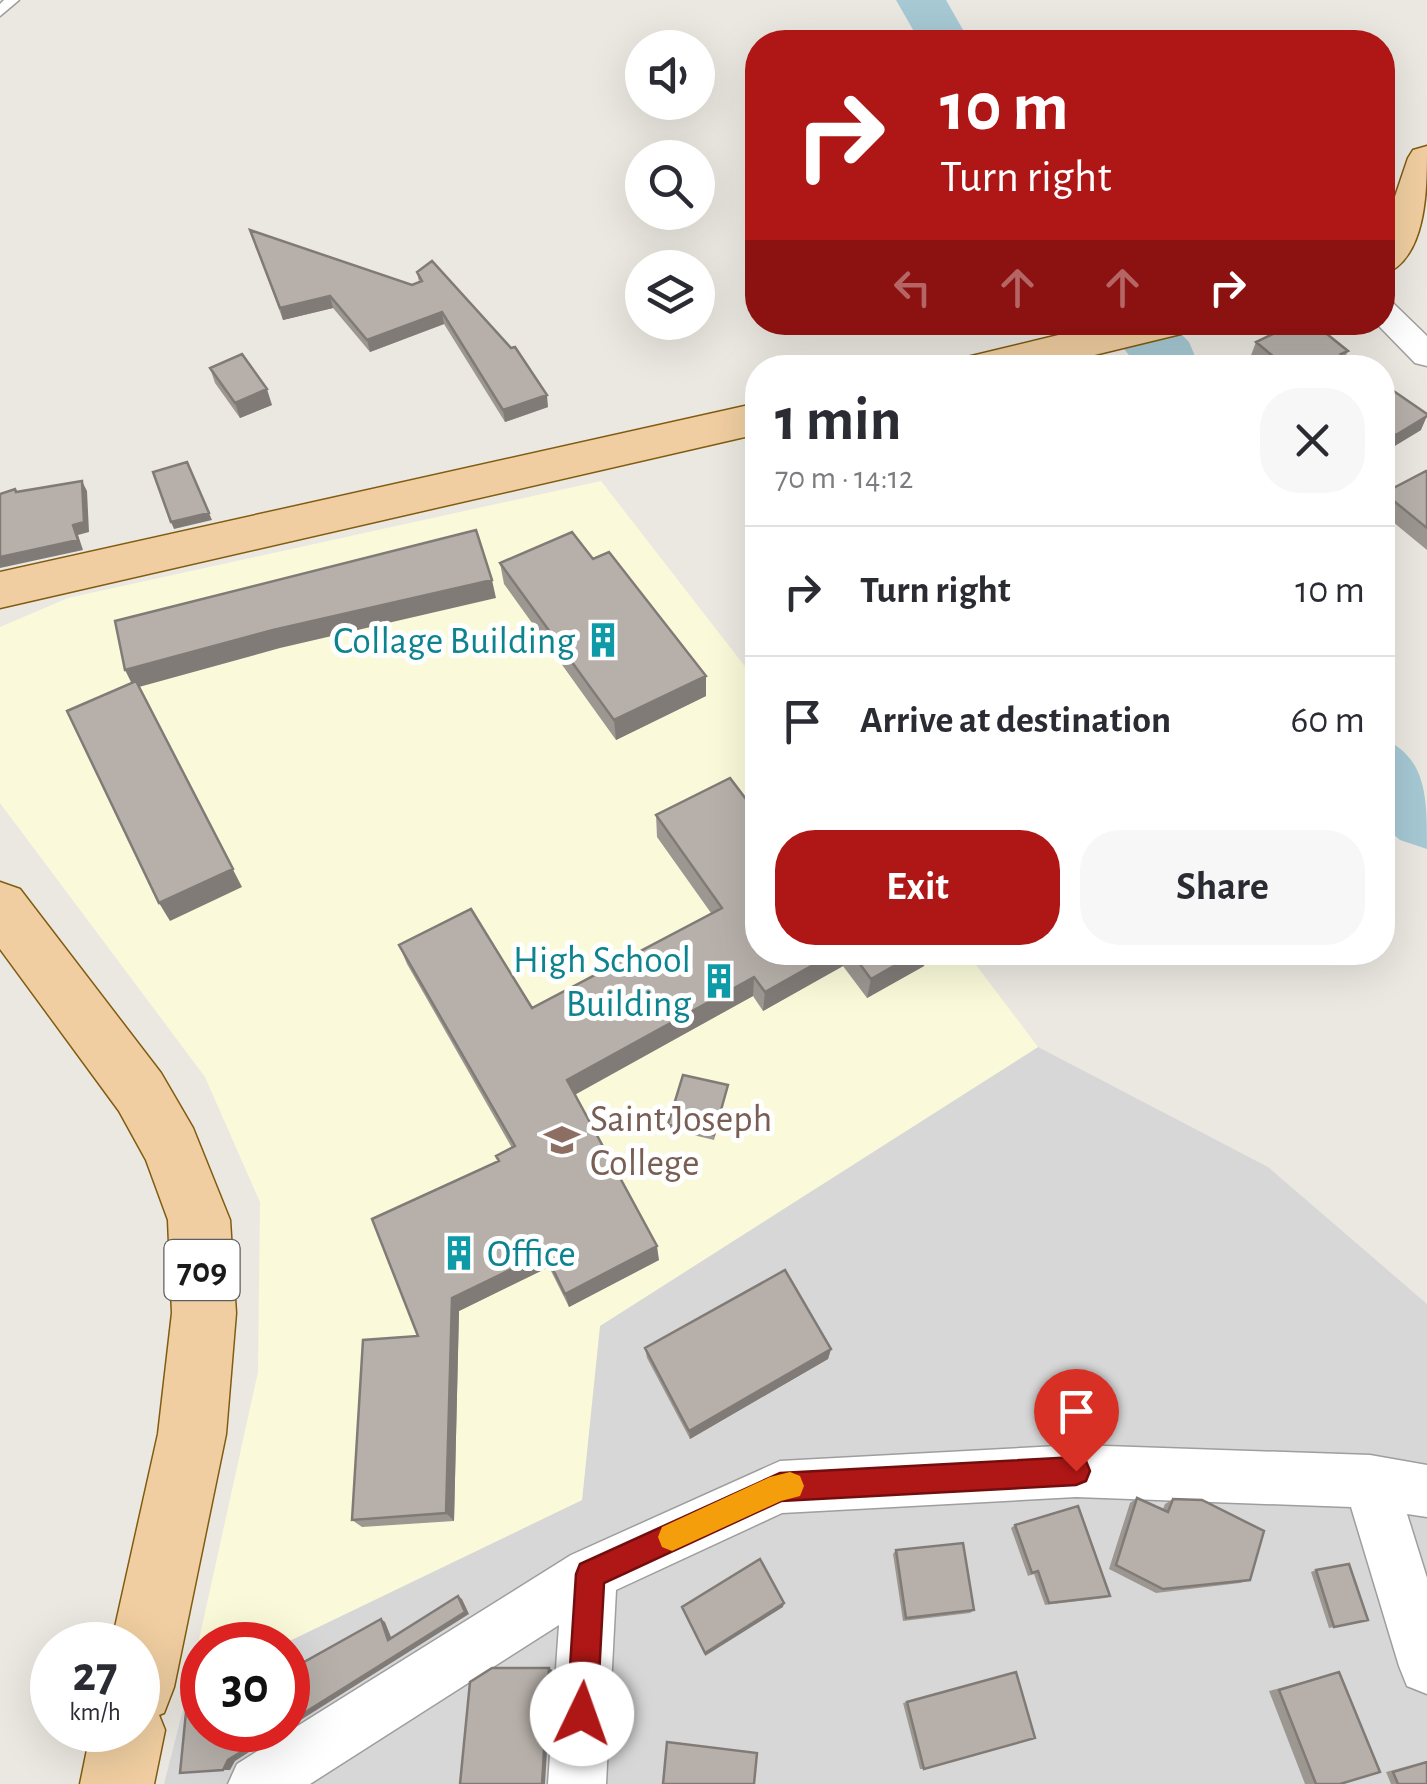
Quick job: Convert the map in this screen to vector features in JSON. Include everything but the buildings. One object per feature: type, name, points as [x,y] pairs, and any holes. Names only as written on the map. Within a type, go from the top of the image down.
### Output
[{"type":"main road","points":[[1395,245],[1404,234],[1427,158]]},
{"type":"main road","points":[[1034,355],[1119,335]]},
{"type":"main road","points":[[0,590],[745,421]]},
{"type":"main road","name":"709","points":[[0,906],[140,1092],[172,1148],[199,1220],[204,1313],[192,1434],[152,1622]]},
{"type":"main road","points":[[117,1784],[124,1752]]},
{"type":"street","points":[[1395,323],[1427,356]]},
{"type":"street","points":[[257,1784],[590,1574],[780,1487],[1076,1471],[1370,1481],[1427,1491]]},
{"type":"street","points":[[1370,1481],[1427,1666]]},
{"type":"street","points":[[578,1784],[590,1574]]},
{"type":"lane","points":[[0,12],[12,0]]},
{"type":"shaded area","name":"Saint Joseph College","points":[[601,481],[745,667],[745,965],[976,965],[1038,1047],[600,1326],[582,1500],[310,1631],[310,1622],[203,1622],[258,1372],[260,1202],[205,1077],[0,803],[0,627],[68,598]]},
{"type":"shaded area","points":[[1038,1047],[1268,1167],[1427,1304],[1427,1784],[164,1784],[180,1721],[180,1752],[310,1752],[310,1631],[582,1500],[599,1326]]},
{"type":"waterway","points":[[921,0],[938,30]]},
{"type":"waterway","points":[[1146,335],[1167,355]]},
{"type":"waterway","points":[[1395,785],[1413,808],[1427,818]]},
{"type":"slow traffic","points":[[672,1537],[780,1487],[790,1486]]},
{"type":"place","name":"Collage Building","points":[[603,640]]},
{"type":"place","name":"High School Building","points":[[719,981]]},
{"type":"place","name":"Saint Joseph College","points":[[562,1140]]},
{"type":"place","name":"Office","points":[[459,1253]]},
{"type":"route","points":[[582,1714],[590,1574],[780,1487],[1076,1471]]}]
